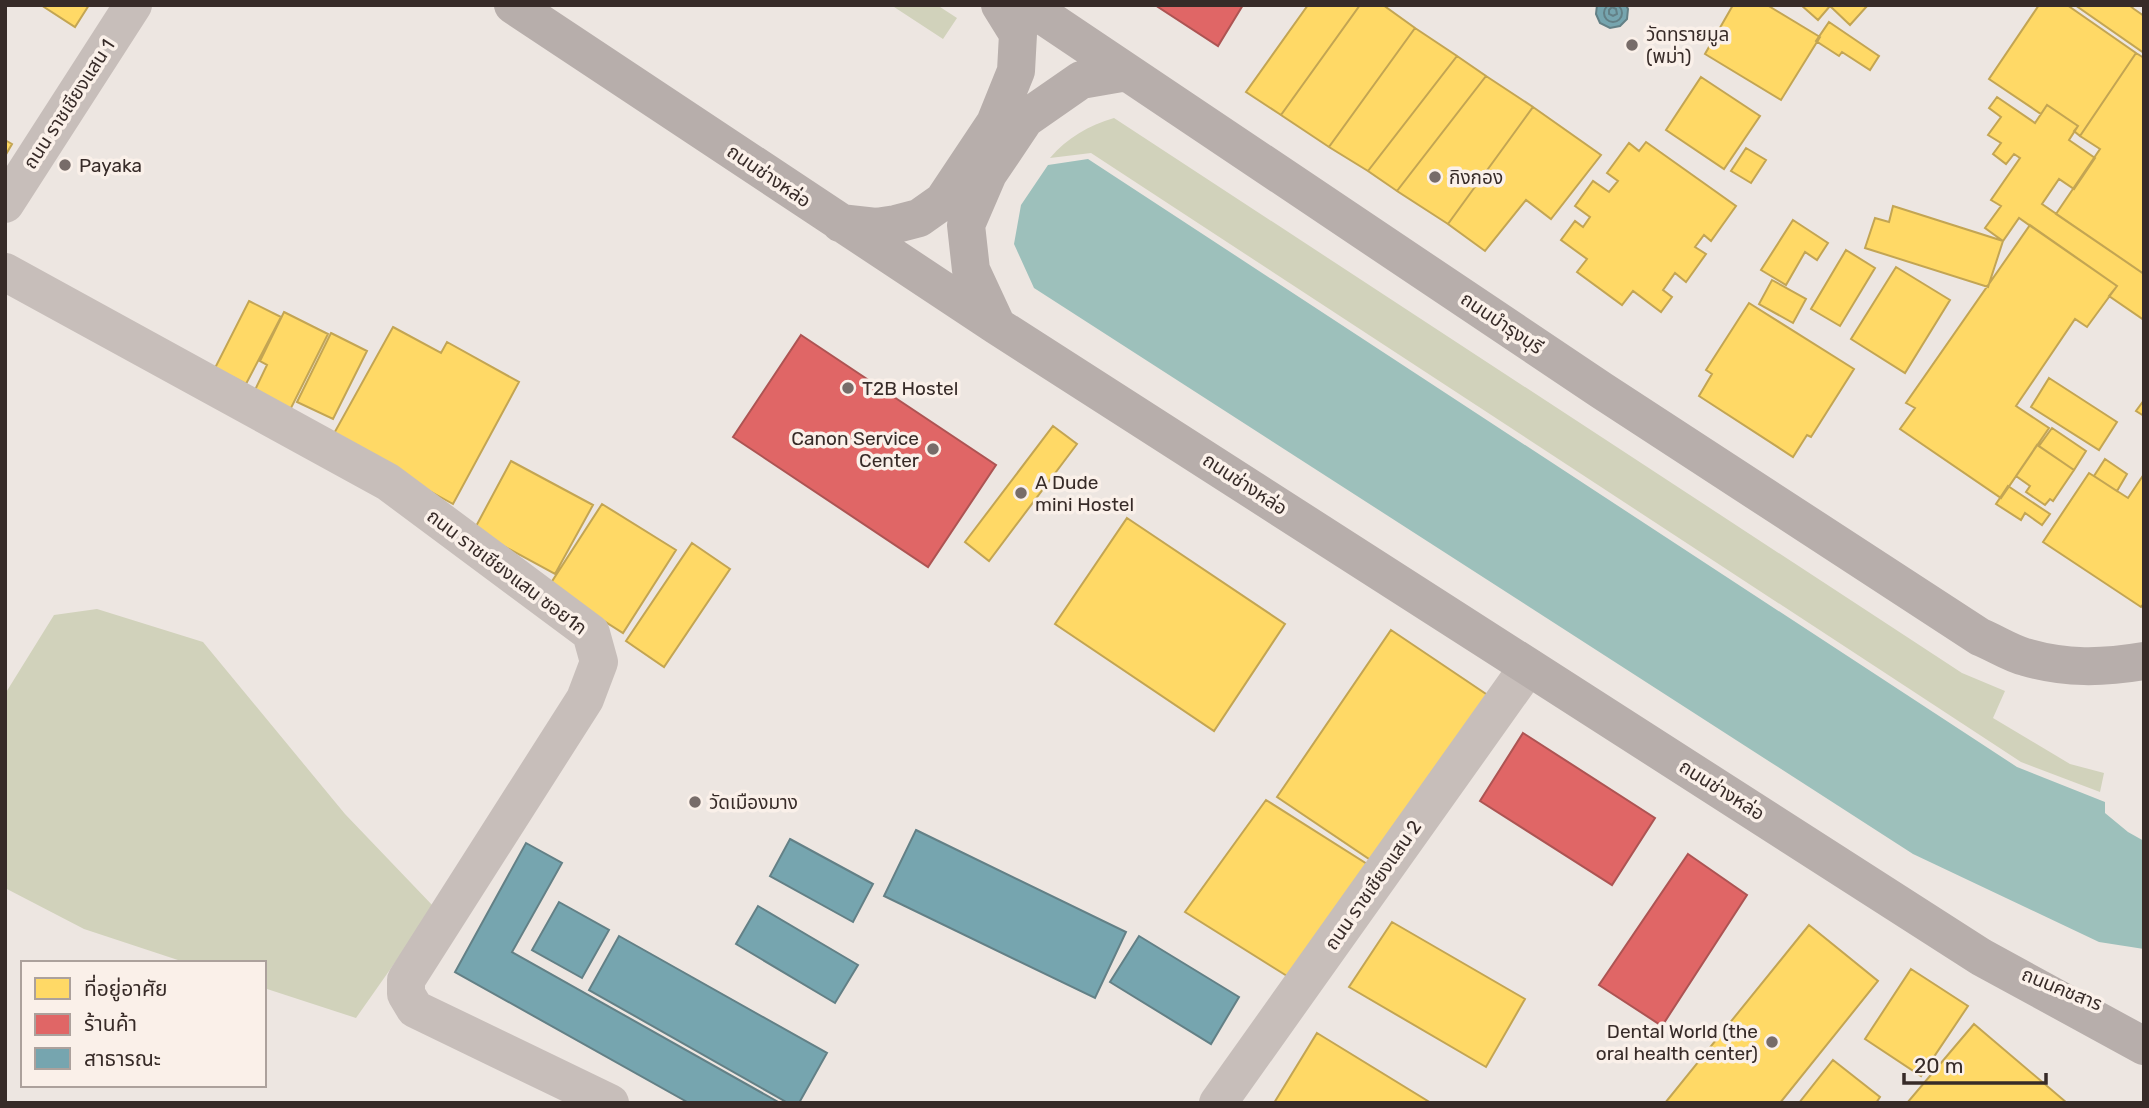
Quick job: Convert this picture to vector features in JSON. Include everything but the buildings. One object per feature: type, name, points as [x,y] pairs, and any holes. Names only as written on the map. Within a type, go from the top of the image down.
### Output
[{"type":"main road","name":"ถนนช่างหล่อ","points":[[513,5],[997,326],[1981,957]]},
{"type":"main road","points":[[840,223],[876,227],[896,224],[919,218],[943,201],[995,123],[1016,71],[1018,34],[1000,5]]},
{"type":"main road","name":"ถนนบำรุงบุรี","points":[[1027,5],[1601,390],[1980,636],[2023,656],[2068,666],[2112,667],[2144,661]]},
{"type":"main road","points":[[997,326],[971,270],[967,225],[988,174],[1024,119],[1081,80],[1127,72]]},
{"type":"main road","points":[[1981,957],[2144,1046]]},
{"type":"main road","name":"ถนนคชสาร","points":[[1981,957],[2131,1017],[2144,1018]]},
{"type":"street","name":"ถนน ราชเชียงแสน 1","points":[[5,204],[133,5]]},
{"type":"street","name":"ถนน ราชเชียงแสน ซอย1ก","points":[[5,272],[388,482],[590,633],[599,662],[585,699],[406,980],[406,994],[415,1009],[610,1103]]},
{"type":"street","name":"ถนน ราชเชียงแสน 2","points":[[1219,1103],[1528,667]]},
{"type":"green space","points":[[891,5],[937,5],[957,18],[943,39]]},
{"type":"green space","points":[[1114,118],[1962,673],[2005,691],[1993,718],[2070,764],[2104,773],[2100,792],[2021,762],[1091,153],[1050,158],[1079,133]]},
{"type":"green space","points":[[97,609],[203,642],[345,814],[434,907],[356,1018],[266,989],[266,961],[181,961],[84,929],[5,888],[5,694],[54,615]]},
{"type":"water","points":[[1088,159],[2017,767],[2105,802],[2105,813],[2144,841],[2144,949],[2099,942],[1913,854],[1034,288],[1014,244],[1021,205],[1048,165]]},
{"type":"place","name":"วัดทรายมูล (พม่า)","points":[[1632,45]]},
{"type":"place","name":"Payaka","points":[[65,165]]},
{"type":"place","name":"กิงกอง","points":[[1435,177]]},
{"type":"place","name":"T2B Hostel","points":[[848,388]]},
{"type":"place","name":"Canon Service Center","points":[[933,449]]},
{"type":"place","name":"A Dude mini Hostel","points":[[1021,493]]},
{"type":"place","name":"วัดเมืองมาง","points":[[695,802]]},
{"type":"place","name":"Dental World (the oral health center)","points":[[1772,1042]]}]
